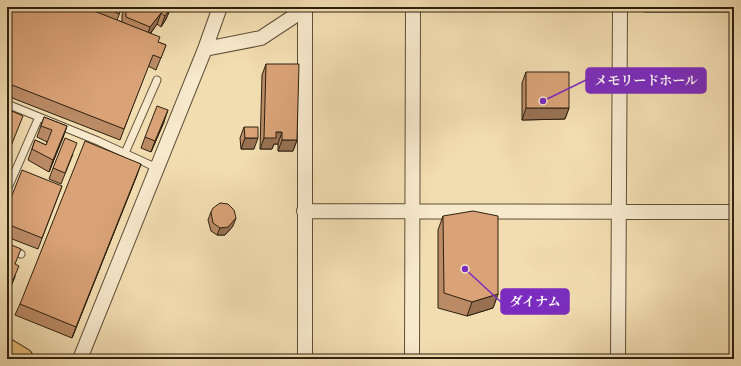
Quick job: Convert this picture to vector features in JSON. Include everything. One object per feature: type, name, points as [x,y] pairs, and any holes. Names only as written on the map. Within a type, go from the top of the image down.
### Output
[{"type":"highway","points":[[7,350],[22,359]]},
{"type":"street","points":[[80,359],[205,50],[220,7]]},
{"type":"street","points":[[412,359],[413,7]]},
{"type":"street","points":[[618,359],[620,7]]},
{"type":"street","points":[[205,50],[261,38],[307,8]]},
{"type":"street","points":[[306,359],[304,211],[307,8]]},
{"type":"street","points":[[304,211],[734,212]]},
{"type":"lane","points":[[125,153],[157,80]]},
{"type":"lane","points":[[7,104],[125,153],[157,168]]},
{"type":"lane","points":[[7,190],[39,117]]},
{"type":"lane","points":[[7,248],[21,254]]},
{"type":"building","points":[[7,7],[84,7],[160,37],[158,42],[166,45],[161,58],[153,55],[124,129],[7,83]]},
{"type":"building","points":[[104,7],[122,7],[119,14]]},
{"type":"building","points":[[126,7],[171,8],[165,16],[161,13],[150,27],[126,17]]},
{"type":"building","points":[[266,64],[299,64],[297,140],[282,140],[282,132],[276,132],[276,138],[264,138]]},
{"type":"building","points":[[526,72],[569,72],[569,108],[526,108]]},
{"type":"building","points":[[157,106],[168,110],[155,141],[145,137]]},
{"type":"building","points":[[7,109],[23,116],[7,156]]},
{"type":"building","points":[[44,117],[67,126],[53,160],[32,149],[35,140],[46,145],[52,130],[41,126]]},
{"type":"building","points":[[244,127],[258,127],[258,138],[245,138]]},
{"type":"building","points":[[65,138],[77,143],[65,173],[53,168]]},
{"type":"building","points":[[85,141],[141,164],[76,327],[20,304]]},
{"type":"building","points":[[22,170],[62,186],[42,238],[7,224],[7,208]]},
{"type":"building","points":[[220,203],[228,204],[234,210],[236,218],[228,227],[220,228],[213,223],[211,212],[213,208]]},
{"type":"building","points":[[473,211],[498,216],[498,294],[472,302],[444,293],[443,216]]},
{"type":"building","points":[[7,243],[21,249],[15,264],[19,266],[13,280],[8,278],[7,281]]},
{"type":"waterway","points":[[636,7],[645,11],[734,11]]},
{"type":"place","name":"メモリードホール","points":[[543,101]]},
{"type":"place","name":"ダイナム","points":[[465,269]]}]
